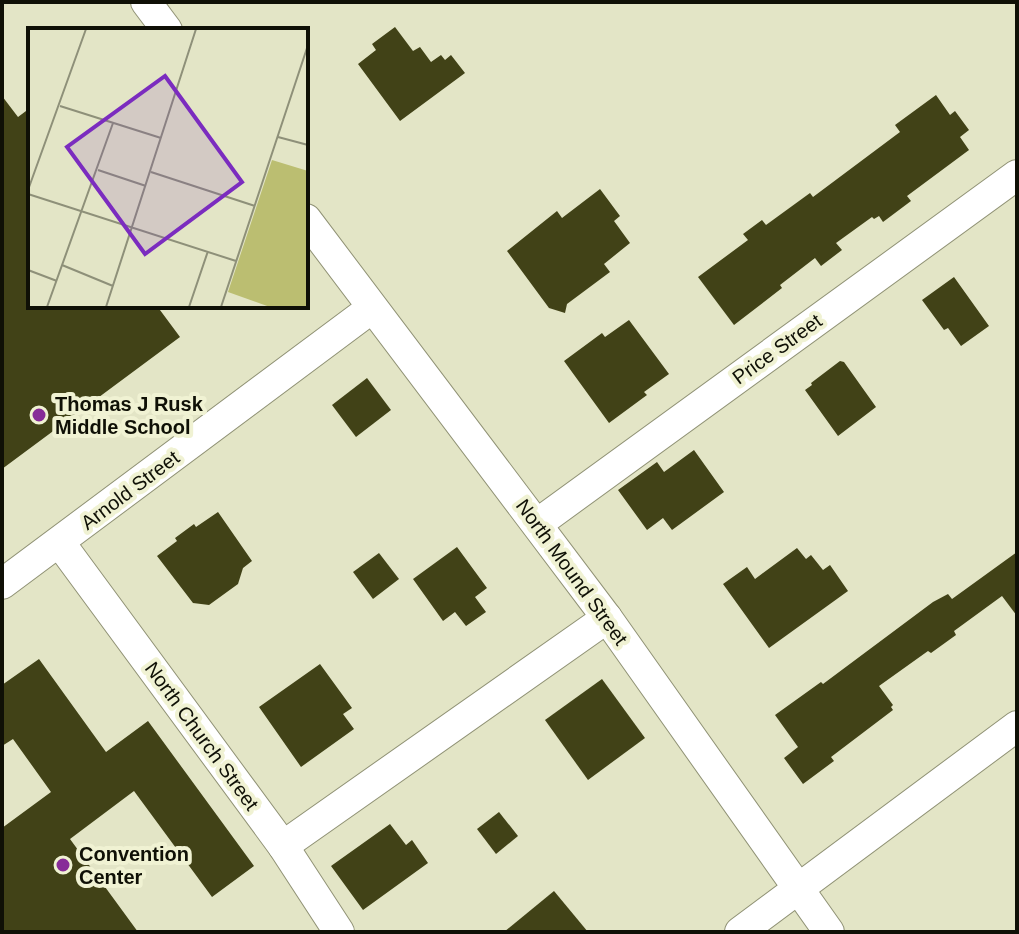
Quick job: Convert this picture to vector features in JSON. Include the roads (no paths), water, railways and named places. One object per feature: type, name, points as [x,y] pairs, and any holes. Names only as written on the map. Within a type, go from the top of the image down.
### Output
[{"type":"street","points":[[146,2],[166,28]]},
{"type":"street","name":"Price Street","points":[[537,524],[1017,175]]},
{"type":"street","name":"North Mound Street","points":[[308,222],[607,618],[829,932]]},
{"type":"street","name":"Arnold Street","points":[[2,584],[372,308]]},
{"type":"street","name":"North Church Street","points":[[60,543],[283,846],[339,932]]},
{"type":"street","points":[[283,846],[607,618]]},
{"type":"street","points":[[740,932],[1017,726]]},
{"type":"place","name":"Thomas J Rusk Middle School","points":[[39,415]]},
{"type":"place","name":"Convention Center","points":[[63,865]]}]
